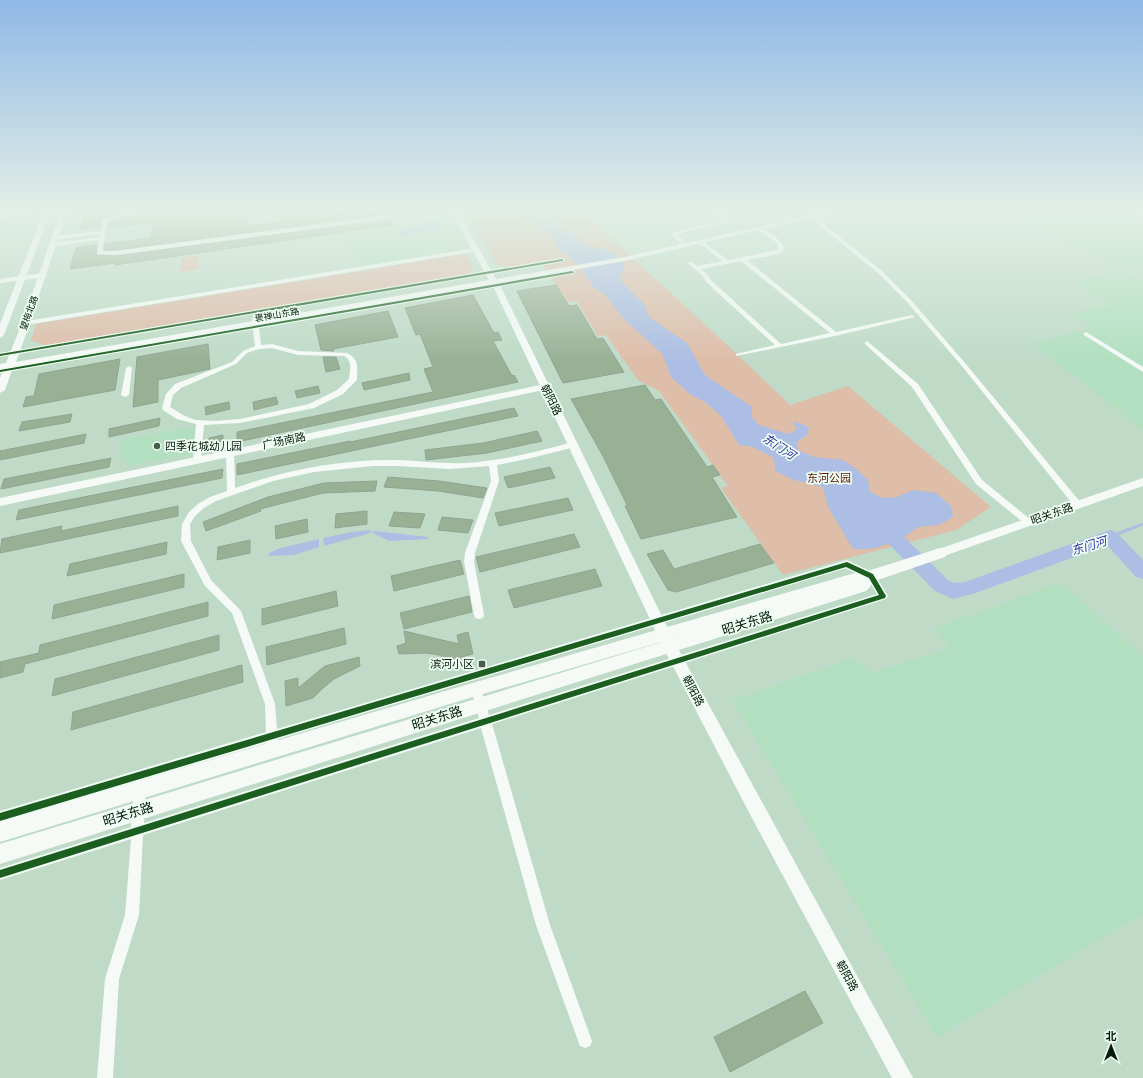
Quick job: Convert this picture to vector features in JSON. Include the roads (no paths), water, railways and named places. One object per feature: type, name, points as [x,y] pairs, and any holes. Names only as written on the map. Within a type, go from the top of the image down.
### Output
[{"type":"main road","name":"望梅北路","points":[[0,335],[2,326],[29,261]]},
{"type":"main road","name":"望梅北路","points":[[0,390],[7,364],[26,323],[47,261]]},
{"type":"main road","name":"朝阳路","points":[[483,261],[493,279],[667,641],[759,814],[903,1078]]},
{"type":"main road","name":"褒禅山东路","points":[[0,362],[7,364],[255,323],[493,279],[599,261]]},
{"type":"main road","name":"昭关东路","points":[[0,854],[480,705],[667,641],[861,587],[871,576],[1143,482]]},
{"type":"main road","name":"昭关东路","points":[[0,832],[140,790],[272,743],[480,705]]},
{"type":"street","points":[[26,323],[406,261]]},
{"type":"street","points":[[493,279],[557,261]]},
{"type":"street","points":[[730,261],[693,266],[780,346]]},
{"type":"street","points":[[745,261],[835,334]]},
{"type":"street","points":[[868,261],[909,301],[963,364],[1078,505]]},
{"type":"street","points":[[0,355],[7,364],[493,279],[572,272]]},
{"type":"street","points":[[0,281],[43,275]]},
{"type":"street","points":[[738,355],[912,317]]},
{"type":"street","points":[[255,323],[258,347]]},
{"type":"street","points":[[1086,334],[1143,370]]},
{"type":"street","points":[[867,343],[915,386],[979,482],[1028,522]]},
{"type":"street","points":[[272,346],[298,353],[345,354],[352,358],[354,364],[354,380],[340,392],[311,406],[240,421],[215,423],[194,422],[180,417],[166,408],[170,394],[178,386],[234,363],[245,352],[258,347],[272,346]]},
{"type":"street","points":[[125,395],[129,368]]},
{"type":"street","name":"广场南路","points":[[0,502],[230,452],[545,387]]},
{"type":"street","points":[[197,459],[200,422]]},
{"type":"street","points":[[272,743],[270,704],[236,611],[208,583],[186,541],[186,524],[192,514],[200,506],[231,492],[298,472],[329,467],[399,463],[450,466],[493,463],[534,455],[572,445]]},
{"type":"street","points":[[230,452],[231,492]]},
{"type":"street","points":[[479,615],[469,562],[470,553],[495,481],[493,463]]},
{"type":"street","points":[[0,817],[272,743],[667,641],[883,596],[871,576],[847,564],[667,641]]},
{"type":"street","points":[[0,874],[137,830],[480,705],[543,924],[585,1041]]},
{"type":"street","points":[[105,1078],[112,979],[132,915],[140,790]]},
{"type":"water","points":[[574,261],[622,261],[624,264],[620,280],[643,303],[649,317],[687,343],[705,375],[752,407],[752,417],[759,425],[789,434],[797,429],[793,421],[809,427],[807,435],[797,442],[798,450],[814,457],[843,460],[855,468],[868,480],[870,492],[883,498],[897,497],[913,490],[936,493],[951,506],[953,517],[939,525],[918,527],[898,541],[871,549],[853,549],[828,507],[823,487],[794,480],[775,471],[774,458],[753,447],[739,445],[721,416],[705,402],[691,395],[671,377],[663,355],[622,317],[605,294],[594,288],[579,266]]},
{"type":"water","points":[[372,530],[370,533],[324,546],[323,538],[352,532]]},
{"type":"water","points":[[374,531],[428,537],[428,539],[389,541],[373,533]]},
{"type":"water","points":[[319,539],[319,547],[294,555],[268,556],[268,554],[277,549]]},
{"type":"waterway","name":"东门河","points":[[880,524],[942,586],[953,591],[966,589],[1110,537],[1143,572]]},
{"type":"waterway","points":[[1132,528],[1143,524]]},
{"type":"waterway","points":[[1110,537],[1135,527]]},
{"type":"place","name":"四季花城幼儿园","points":[[157,446]]},
{"type":"place","name":"滨河小区","points":[[482,664]]},
{"type":"park label","name":"东河公园","points":[[829,478]]}]
